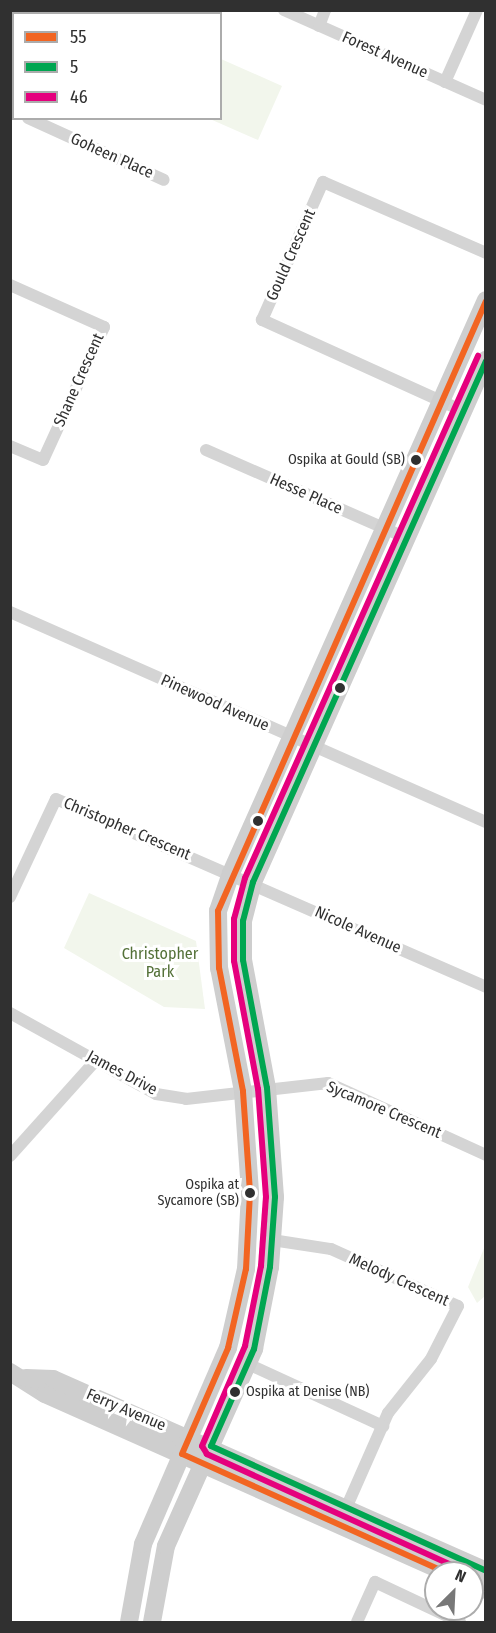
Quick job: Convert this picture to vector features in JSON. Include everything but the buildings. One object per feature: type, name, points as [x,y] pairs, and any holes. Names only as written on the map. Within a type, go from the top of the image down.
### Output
[{"type":"main road","points":[[129,1623],[143,1544],[228,1348],[246,1269],[250,1191],[243,1091],[219,968],[218,911],[231,873],[291,736],[486,300]]},
{"type":"main road","points":[[152,1623],[166,1546],[248,1364],[272,1239],[275,1197],[267,1088],[243,960],[243,921],[253,882],[486,360]]},
{"type":"main road","name":"Ferry Avenue","points":[[18,1375],[53,1378],[211,1446],[424,1561]]},
{"type":"main road","name":"Ferry Avenue","points":[[18,1375],[45,1394],[203,1464],[486,1571]]},
{"type":"street","name":"Forest Avenue","points":[[284,10],[486,100]]},
{"type":"street","points":[[319,26],[325,10]]},
{"type":"street","points":[[445,82],[477,10]]},
{"type":"street","name":"Goheen Place","points":[[32,120],[164,180]]},
{"type":"street","name":"Gould Crescent","points":[[463,411],[262,320],[323,182],[486,253]]},
{"type":"street","name":"Shane Crescent","points":[[10,285],[104,327],[43,460],[10,446]]},
{"type":"street","name":"Hesse Place","points":[[206,450],[406,538]]},
{"type":"street","name":"Pinewood Avenue","points":[[10,612],[486,822]]},
{"type":"street","name":"Christopher Crescent","points":[[10,897],[56,799],[231,873]]},
{"type":"street","name":"Nicole Avenue","points":[[231,873],[486,987]]},
{"type":"street","name":"James Drive","points":[[10,1013],[156,1094],[186,1099],[243,1091]]},
{"type":"street","points":[[10,1156],[96,1060]]},
{"type":"street","name":"Sycamore Crescent","points":[[243,1091],[328,1083],[486,1155]]},
{"type":"street","name":"Melody Crescent","points":[[272,1239],[331,1249],[458,1306],[431,1359],[383,1426],[342,1517]]},
{"type":"street","points":[[248,1364],[383,1426]]},
{"type":"street","points":[[357,1623],[375,1582],[460,1623]]},
{"type":"green space","points":[[222,59],[282,86],[258,140],[212,120],[222,120]]},
{"type":"green space","name":"Christopher Park","points":[[89,893],[196,941],[205,1009],[164,1007],[64,948]]},
{"type":"green space","points":[[485,1246],[485,1296],[477,1303],[468,1287]]},
{"type":"transit line","name":"55","points":[[424,1563],[182,1454],[228,1348],[246,1269],[250,1192],[243,1091],[219,968],[218,911],[486,301]]},
{"type":"transit line","name":"46","points":[[443,1561],[207,1454],[202,1446],[245,1346],[261,1266],[266,1197],[258,1089],[234,961],[234,919],[245,878],[478,356]]},
{"type":"transit line","name":"5","points":[[486,361],[253,882],[243,921],[243,960],[267,1088],[275,1197],[270,1267],[254,1349],[211,1446],[486,1571]]},
{"type":"place","name":"Ospika at Gould (SB)","points":[[416,460]]},
{"type":"place","name":"Ospika at Sycamore (SB)","points":[[250,1193]]},
{"type":"place","name":"Ospika at Denise (NB)","points":[[235,1392]]}]
